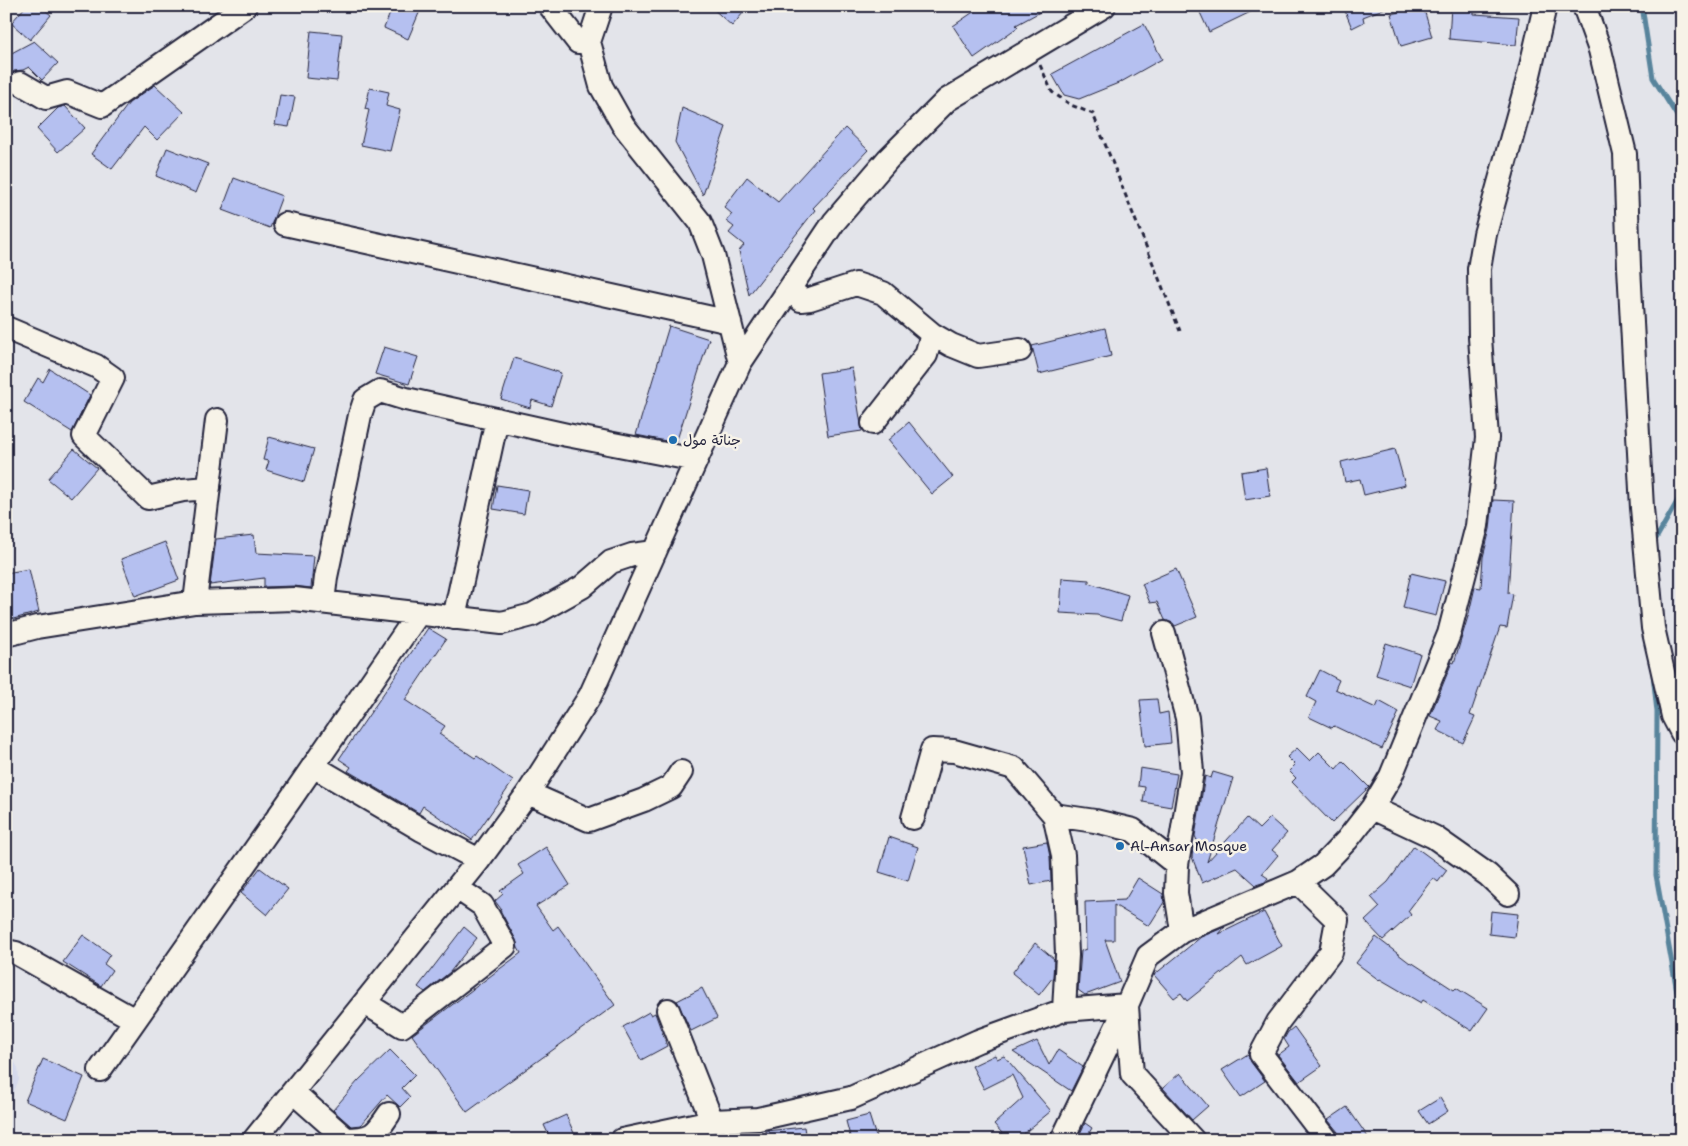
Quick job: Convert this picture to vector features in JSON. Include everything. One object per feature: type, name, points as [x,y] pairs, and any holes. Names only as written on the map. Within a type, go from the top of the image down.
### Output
[{"type":"street","points":[[20,84],[46,98],[67,92],[102,106],[245,6]]},
{"type":"street","points":[[550,6],[578,42],[589,42]]},
{"type":"street","points":[[601,6],[589,42],[602,86],[623,125],[700,222],[713,255],[740,363]]},
{"type":"street","points":[[254,1140],[479,860],[528,792],[590,696],[740,363],[834,222],[888,159],[947,100],[1104,6]]},
{"type":"street","points":[[1062,1140],[1127,1005],[1148,956],[1182,930],[1298,882],[1323,865],[1348,840],[1372,808],[1391,776],[1449,634],[1477,526],[1487,438],[1480,337],[1479,269],[1485,234],[1528,79],[1545,6]]},
{"type":"street","points":[[1584,6],[1600,50],[1625,154],[1641,489],[1653,628],[1674,716],[1682,733]]},
{"type":"street","points":[[285,224],[728,313],[739,323],[750,324],[784,297],[801,300],[856,284],[884,293],[932,334],[951,345],[978,356],[1020,350]]},
{"type":"street","points":[[6,328],[96,366],[113,378],[84,436],[148,498],[183,490],[209,488]]},
{"type":"street","points":[[873,423],[926,355],[932,334]]},
{"type":"street","points":[[324,602],[326,577],[360,415],[365,400],[380,391],[406,399],[497,419],[696,460]]},
{"type":"street","points":[[454,618],[497,419]]},
{"type":"street","points":[[195,602],[217,420]]},
{"type":"street","points":[[6,635],[37,627],[195,602],[294,599],[502,623],[532,616],[582,587],[611,562],[632,555],[655,552]]},
{"type":"street","points":[[100,1070],[418,614]]},
{"type":"street","points":[[1164,633],[1187,718],[1192,772],[1177,865],[1176,893],[1182,930]]},
{"type":"street","points":[[913,818],[932,750],[954,750],[1014,768],[1054,815],[1063,855],[1067,955],[1064,1010]]},
{"type":"street","points":[[313,766],[422,830],[479,860]]},
{"type":"street","points":[[528,792],[589,820],[644,800],[671,787],[681,772]]},
{"type":"street","points":[[1372,808],[1434,837],[1488,874],[1508,894]]},
{"type":"street","points":[[1054,815],[1095,821],[1133,830],[1177,865]]},
{"type":"street","points":[[1298,882],[1337,920],[1332,952],[1278,1022],[1261,1054],[1327,1140]]},
{"type":"street","points":[[365,1003],[402,1026],[505,946],[482,905],[457,888]]},
{"type":"street","points":[[6,951],[16,953],[135,1020]]},
{"type":"street","points":[[622,1140],[712,1121],[758,1119],[851,1098],[978,1042],[1064,1010],[1127,1005]]},
{"type":"street","points":[[1127,1005],[1132,1074],[1192,1140]]},
{"type":"street","points":[[668,1010],[712,1121]]},
{"type":"street","points":[[293,1092],[346,1139],[363,1139],[378,1131],[389,1114]]},
{"type":"path","points":[[1032,49],[1052,92],[1071,105],[1093,114],[1180,331]]},
{"type":"shaded area","points":[[6,1046],[18,1068],[19,1080],[6,1109]]},
{"type":"building","points":[[26,6],[40,6],[51,15],[30,40],[11,23]]},
{"type":"building","points":[[393,6],[422,6],[408,39],[384,28]]},
{"type":"building","points":[[710,6],[749,6],[732,26]]},
{"type":"building","points":[[982,6],[1051,6],[1016,25],[1018,27],[974,58],[953,26]]},
{"type":"building","points":[[1197,6],[1263,6],[1209,32]]},
{"type":"building","points":[[1343,6],[1388,7],[1363,17],[1364,22],[1352,28]]},
{"type":"building","points":[[1423,6],[1432,37],[1401,46],[1391,14]]},
{"type":"building","points":[[1451,6],[1473,6],[1474,14],[1519,17],[1516,45],[1449,39]]},
{"type":"building","points":[[1144,24],[1162,59],[1121,82],[1079,99],[1064,95],[1052,74]]},
{"type":"building","points":[[311,31],[342,34],[337,81],[306,78]]},
{"type":"building","points":[[34,41],[58,63],[42,80],[29,67],[14,71],[6,78],[6,56]]},
{"type":"building","points":[[155,85],[184,112],[157,140],[144,127],[112,169],[91,154],[129,103]]},
{"type":"building","points":[[370,88],[389,92],[386,106],[400,110],[390,151],[361,145],[369,110],[365,109]]},
{"type":"building","points":[[280,95],[295,97],[289,127],[275,125]]},
{"type":"building","points":[[65,106],[85,128],[58,152],[37,129],[58,108]]},
{"type":"building","points":[[682,108],[726,127],[703,195],[675,142]]},
{"type":"building","points":[[845,128],[868,150],[813,208],[815,210],[749,295],[739,251],[744,245],[729,233],[734,227],[726,221],[732,214],[724,207],[747,177],[778,202]]},
{"type":"building","points":[[167,148],[208,164],[196,193],[156,176]]},
{"type":"building","points":[[234,178],[282,196],[270,228],[222,210]]},
{"type":"building","points":[[669,326],[709,339],[676,443],[636,435]]},
{"type":"building","points":[[1105,328],[1111,356],[1039,374],[1032,346]]},
{"type":"building","points":[[384,347],[418,357],[409,384],[375,374]]},
{"type":"building","points":[[514,358],[561,373],[551,406],[532,400],[530,408],[501,399]]},
{"type":"building","points":[[852,368],[862,431],[828,436],[819,373]]},
{"type":"building","points":[[50,369],[90,395],[72,432],[24,402],[38,378],[43,382]]},
{"type":"building","points":[[909,422],[953,477],[932,494],[888,440]]},
{"type":"building","points":[[269,437],[314,449],[304,482],[266,470],[269,461],[263,460]]},
{"type":"building","points":[[74,449],[97,468],[71,498],[48,479]]},
{"type":"building","points":[[1395,449],[1405,485],[1364,495],[1360,479],[1345,482],[1341,462]]},
{"type":"building","points":[[1266,468],[1270,496],[1245,500],[1241,472]]},
{"type":"building","points":[[497,485],[528,490],[524,514],[493,509]]},
{"type":"building","points":[[1493,500],[1514,501],[1508,593],[1513,594],[1507,628],[1500,627],[1470,715],[1475,717],[1463,743],[1437,730],[1442,721],[1430,716],[1452,662],[1454,663],[1475,587],[1481,588],[1483,557],[1490,529]]},
{"type":"building","points":[[254,535],[256,553],[314,556],[311,588],[294,586],[264,587],[264,578],[210,585],[216,539]]},
{"type":"building","points":[[165,542],[179,580],[135,596],[121,559]]},
{"type":"building","points":[[29,569],[39,612],[6,621],[6,573]]},
{"type":"building","points":[[1176,569],[1197,617],[1175,626],[1173,623],[1165,620],[1157,602],[1150,603],[1142,584]]},
{"type":"building","points":[[1411,573],[1445,581],[1436,616],[1403,608]]},
{"type":"building","points":[[1062,578],[1089,580],[1089,583],[1128,595],[1121,621],[1097,615],[1060,613]]},
{"type":"building","points":[[428,628],[446,639],[405,700],[445,726],[439,734],[475,758],[477,756],[513,781],[472,840],[423,806],[419,813],[348,771],[351,767],[339,759]]},
{"type":"building","points":[[1386,643],[1420,654],[1410,686],[1376,675]]},
{"type":"building","points":[[1320,670],[1339,680],[1335,689],[1376,708],[1379,701],[1399,712],[1382,749],[1334,726],[1332,728],[1309,717],[1316,702],[1307,697]]},
{"type":"building","points":[[1157,699],[1159,714],[1168,712],[1171,743],[1145,746],[1140,700]]},
{"type":"building","points":[[1297,748],[1310,761],[1319,752],[1336,769],[1343,761],[1369,787],[1332,823],[1292,782],[1296,778],[1289,771],[1295,765],[1287,757]]},
{"type":"building","points":[[1140,768],[1177,774],[1171,807],[1143,802],[1145,787],[1138,786]]},
{"type":"building","points":[[1213,772],[1233,778],[1207,862],[1247,818],[1259,829],[1270,818],[1287,833],[1272,850],[1278,855],[1262,874],[1268,878],[1265,882],[1256,885],[1237,868],[1202,883],[1192,857],[1193,848],[1199,845],[1195,836],[1205,776],[1211,778]]},
{"type":"building","points":[[889,837],[918,847],[908,881],[879,872]]},
{"type":"building","points":[[1047,842],[1051,881],[1031,885],[1023,846]]},
{"type":"building","points":[[1414,846],[1447,870],[1438,882],[1433,878],[1408,911],[1411,915],[1383,940],[1365,921],[1380,907],[1371,897],[1388,882]]},
{"type":"building","points":[[546,847],[570,885],[536,906],[553,930],[558,926],[615,1005],[467,1112],[412,1035],[521,953],[501,909],[495,901],[503,894],[500,891],[524,874],[518,865]]},
{"type":"building","points":[[260,868],[288,889],[267,915],[241,893]]},
{"type":"building","points":[[1138,878],[1163,894],[1164,902],[1149,926],[1114,905],[1114,940],[1105,940],[1120,982],[1085,995],[1078,990],[1081,951],[1086,949],[1085,902],[1125,900]]},
{"type":"building","points":[[1491,911],[1518,914],[1515,937],[1489,934]]},
{"type":"building","points":[[1264,912],[1282,946],[1247,965],[1242,957],[1187,1001],[1181,993],[1174,998],[1154,975],[1201,937],[1225,927],[1219,934]]},
{"type":"building","points":[[464,927],[477,938],[450,972],[425,992],[418,987]]},
{"type":"building","points":[[83,935],[110,954],[104,964],[112,970],[101,986],[63,962]]},
{"type":"building","points":[[1376,937],[1410,963],[1488,1008],[1472,1031],[1423,1000],[1421,1003],[1379,980],[1356,963]]},
{"type":"building","points":[[1035,943],[1054,959],[1053,977],[1039,995],[1012,973]]},
{"type":"building","points":[[702,988],[717,1018],[691,1031],[677,1001]]},
{"type":"building","points":[[649,1012],[651,1015],[655,1013],[667,1046],[641,1060],[623,1027]]},
{"type":"building","points":[[1294,1027],[1322,1066],[1299,1082],[1278,1055],[1289,1047],[1284,1039]]},
{"type":"building","points":[[1037,1041],[1049,1065],[1058,1050],[1083,1067],[1071,1091],[1013,1052]]},
{"type":"building","points":[[390,1050],[415,1075],[402,1088],[410,1097],[400,1107],[387,1095],[361,1125],[351,1126],[333,1110],[358,1081]]},
{"type":"building","points":[[1248,1054],[1251,1062],[1265,1081],[1241,1097],[1222,1070]]},
{"type":"building","points":[[995,1055],[997,1059],[1004,1056],[1051,1111],[1016,1140],[1008,1140],[994,1124],[1023,1098],[1012,1075],[984,1089],[972,1066]]},
{"type":"building","points":[[43,1059],[84,1077],[67,1119],[25,1101]]},
{"type":"building","points":[[1180,1073],[1208,1106],[1192,1120],[1163,1088]]},
{"type":"building","points":[[1440,1098],[1448,1111],[1428,1124],[1419,1111]]},
{"type":"building","points":[[1347,1107],[1370,1140],[1340,1140],[1338,1132],[1328,1120]]},
{"type":"building","points":[[566,1115],[577,1140],[551,1140],[544,1125]]},
{"type":"building","points":[[869,1115],[877,1140],[851,1140],[846,1121]]},
{"type":"building","points":[[1085,1123],[1092,1128],[1085,1140],[1077,1140]]},
{"type":"building","points":[[804,1127],[806,1140],[767,1140],[766,1131]]},
{"type":"waterway","points":[[1642,6],[1653,78],[1682,124]]},
{"type":"waterway","points":[[1653,544],[1682,493]]},
{"type":"waterway","points":[[1653,674],[1657,712],[1656,875],[1678,997],[1682,1048]]},
{"type":"place","name":"جناتة مول","points":[[673,440]]},
{"type":"place","name":"Al-Ansar Mosque","points":[[1120,846]]}]
